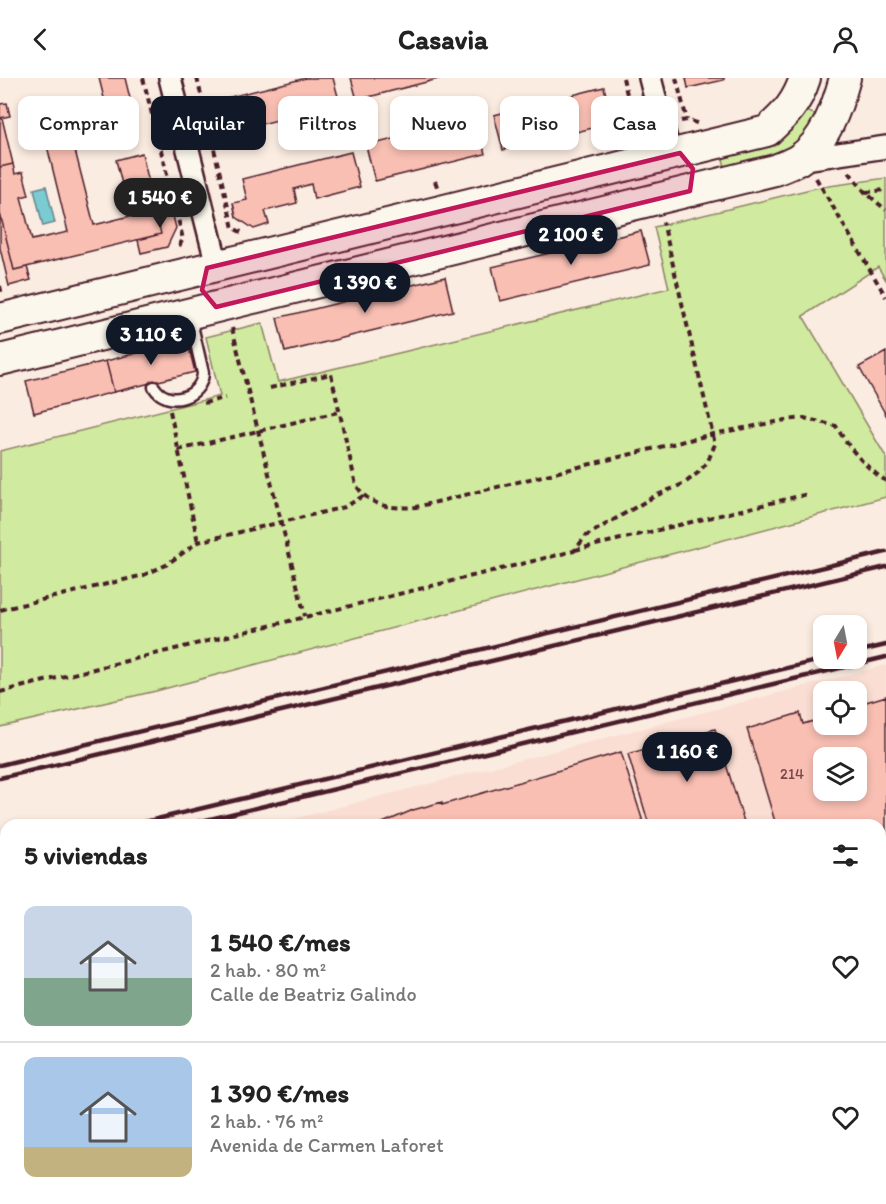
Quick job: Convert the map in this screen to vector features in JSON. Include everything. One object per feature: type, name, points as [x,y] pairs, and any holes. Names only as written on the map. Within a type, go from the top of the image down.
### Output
[{"type":"street","points":[[170,78],[217,265],[241,279],[241,289],[218,311]]},
{"type":"street","points":[[650,78],[655,96]]},
{"type":"street","points":[[1,304],[217,265],[767,131],[787,114],[798,98],[805,78]]},
{"type":"street","points":[[807,169],[817,142],[832,115],[845,78]]},
{"type":"street","points":[[0,360],[218,311],[673,201],[776,170],[807,169],[886,147]]},
{"type":"street","points":[[669,150],[670,155]]},
{"type":"street","points":[[670,155],[655,171],[655,180],[673,201]]},
{"type":"lane","points":[[154,387],[163,396],[171,399],[192,394],[198,389],[218,311]]},
{"type":"path","points":[[143,78],[183,239],[179,249],[171,255]]},
{"type":"path","points":[[197,78],[233,228],[243,234],[252,235]]},
{"type":"path","points":[[623,78],[627,96]]},
{"type":"path","points":[[676,78],[687,120]]},
{"type":"path","points":[[678,122],[687,120],[704,126]]},
{"type":"path","points":[[807,169],[886,297]]},
{"type":"path","points":[[849,172],[886,210]]},
{"type":"path","points":[[438,190],[449,187]]},
{"type":"path","points":[[866,192],[886,190]]},
{"type":"path","points":[[574,551],[586,536],[653,497],[685,483],[699,472],[715,444],[673,201]]},
{"type":"path","points":[[0,286],[1,304]]},
{"type":"path","points":[[218,311],[258,431],[305,616]]},
{"type":"path","points":[[270,388],[331,374],[356,485],[363,496],[378,504],[397,509],[416,507],[713,434],[804,418],[836,426],[845,441],[874,473],[886,481]]},
{"type":"path","points":[[203,403],[225,398]]},
{"type":"path","points":[[181,409],[170,411],[198,542]]},
{"type":"path","points":[[178,450],[338,411]]},
{"type":"path","points":[[0,692],[807,494]]},
{"type":"path","points":[[0,610],[144,575],[166,566],[198,542],[345,507],[363,496]]},
{"type":"highlighted area","points":[[680,153],[693,169],[690,191],[216,307],[202,290],[207,268],[670,155]]},
{"type":"shaded area","points":[[886,665],[886,819],[293,819],[813,684],[813,735],[867,735],[867,681],[824,681]]},
{"type":"green space","points":[[802,109],[823,118],[797,148],[726,173],[721,149]]},
{"type":"green space","points":[[886,178],[886,280],[878,267],[803,316],[886,457],[886,497],[156,691],[0,727],[0,451],[220,396],[206,337],[262,323],[278,382],[669,288],[654,227],[815,188]]},
{"type":"water","points":[[46,186],[55,223],[43,226],[34,189]]},
{"type":"building","points":[[99,78],[125,78],[129,96],[104,96]]},
{"type":"building","points":[[306,78],[333,78],[338,96],[278,96],[278,120],[266,123],[266,96],[234,96]]},
{"type":"building","points":[[351,78],[442,78],[372,96],[356,96]]},
{"type":"building","points":[[686,78],[724,78],[724,80],[688,88]]},
{"type":"building","points":[[604,87],[606,96],[591,96],[591,128],[579,131],[579,96],[569,96]]},
{"type":"building","points":[[7,103],[10,116],[0,118],[0,104]]},
{"type":"building","points":[[500,113],[500,138],[494,115]]},
{"type":"building","points":[[0,118],[2,118],[13,164],[0,167]]},
{"type":"building","points":[[390,140],[390,150],[484,150],[485,154],[375,181],[367,150],[378,150],[378,143]]},
{"type":"building","points":[[48,150],[75,150],[94,225],[130,216],[116,160],[142,153],[161,234],[14,270],[0,213],[0,167],[13,164],[15,174],[23,172],[29,195],[21,197],[32,240],[68,232]]},
{"type":"building","points":[[351,152],[360,187],[314,199],[311,184],[294,189],[297,203],[265,211],[269,224],[254,229],[236,217],[233,203],[247,200],[242,179]]},
{"type":"building","points":[[169,200],[176,228],[167,247],[141,253],[138,240],[161,234],[154,204]]},
{"type":"building","points":[[0,213],[14,270],[27,267],[31,280],[9,286],[0,248]]},
{"type":"building","points":[[641,231],[650,265],[500,301],[492,267]]},
{"type":"building","points":[[445,277],[453,311],[285,352],[277,318]]},
{"type":"building","points":[[187,340],[195,372],[114,392],[106,361]]},
{"type":"building","points":[[886,352],[886,415],[859,367]]},
{"type":"building","points":[[106,361],[114,392],[34,413],[26,381]]},
{"type":"building","points":[[886,696],[886,819],[774,819],[747,729],[800,713],[803,724],[813,721],[813,735],[867,735],[867,702]]},
{"type":"building","points":[[715,729],[743,819],[647,819],[628,754]]},
{"type":"building","points":[[621,752],[642,819],[392,819],[413,810],[442,802],[442,805]]},
{"type":"railway","points":[[0,765],[886,552]]},
{"type":"railway","points":[[0,778],[886,567]]},
{"type":"railway","points":[[867,649],[886,645]]},
{"type":"railway","points":[[210,819],[886,657]]},
{"type":"railway","points":[[157,819],[813,662]]}]
